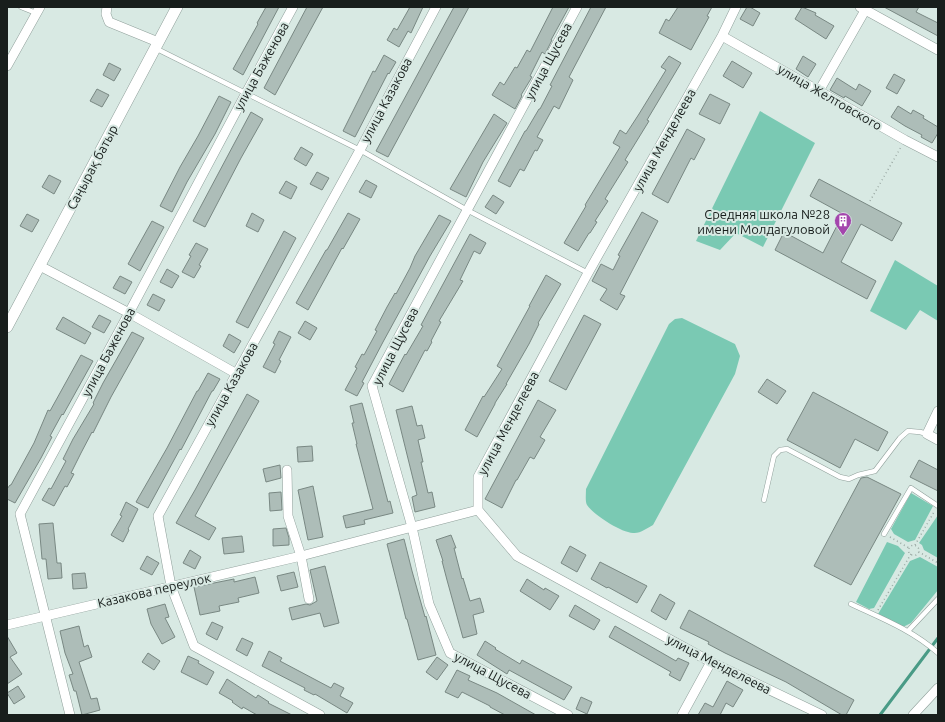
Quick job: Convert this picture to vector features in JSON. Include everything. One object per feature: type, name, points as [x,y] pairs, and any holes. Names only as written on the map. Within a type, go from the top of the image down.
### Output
[{"type":"street","points":[[107,7],[106,14],[109,22],[157,45]]},
{"type":"street","name":"Саңырақ батыр","points":[[7,327],[177,7]]},
{"type":"street","name":"улица Баженова","points":[[70,715],[20,514],[130,313],[293,7]]},
{"type":"street","name":"улица Казакова","points":[[320,715],[194,646],[171,586],[158,516],[360,150],[436,7]]},
{"type":"street","name":"улица Щусева","points":[[568,715],[450,653],[429,604],[412,527],[372,386],[577,7]]},
{"type":"street","name":"улица Менделеева","points":[[736,7],[722,36],[588,273],[478,477],[478,510],[517,556],[711,662],[822,715]]},
{"type":"street","points":[[819,91],[864,8],[938,50]]},
{"type":"street","points":[[7,64],[38,10]]},
{"type":"street","name":"улица Желтовского","points":[[722,36],[905,140],[938,157]]},
{"type":"street","points":[[40,266],[130,313],[237,374]]},
{"type":"street","points":[[938,411],[927,434],[938,440]]},
{"type":"street","points":[[288,470],[288,516],[301,556],[309,599]]},
{"type":"street","name":"Казакова переулок","points":[[7,625],[301,556],[478,510]]},
{"type":"street","points":[[682,715],[711,662]]},
{"type":"street","points":[[913,715],[938,688]]},
{"type":"lane","points":[[21,7],[38,10]]},
{"type":"lane","points":[[157,45],[246,93],[360,150],[467,210],[588,273]]},
{"type":"lane","points":[[764,500],[774,456],[780,450],[787,449],[840,477],[849,479],[875,471],[900,438],[908,431],[927,434]]},
{"type":"lane","points":[[884,534],[910,488],[938,506]]},
{"type":"lane","points":[[908,631],[938,599]]},
{"type":"lane","points":[[851,604],[908,631],[938,652]]},
{"type":"path","points":[[870,201],[905,140]]},
{"type":"path","points":[[909,548],[913,545],[915,546],[938,506]]},
{"type":"path","points":[[884,534],[909,548]]},
{"type":"path","points":[[915,546],[919,549],[918,552],[938,563]]},
{"type":"path","points":[[909,548],[909,553],[911,554]]},
{"type":"path","points":[[911,554],[916,555],[918,552]]},
{"type":"path","points":[[875,615],[911,554]]},
{"type":"green space","points":[[760,111],[815,143],[763,247],[736,233],[720,250],[696,241]]},
{"type":"green space","points":[[895,260],[938,286],[938,321],[920,310],[906,330],[870,311]]},
{"type":"green space","points":[[682,318],[735,344],[740,356],[735,374],[653,525],[638,533],[628,532],[621,530],[590,509],[586,503],[586,489],[669,324],[675,319]]},
{"type":"green space","points":[[911,493],[933,506],[915,540],[908,542],[894,534],[891,529]]},
{"type":"green space","points":[[938,515],[938,558],[924,550],[922,545],[919,543]]},
{"type":"green space","points":[[887,542],[898,546],[905,553],[874,608],[869,609],[856,602]]},
{"type":"green space","points":[[920,557],[938,567],[938,590],[911,623],[903,627],[878,614],[910,561]]},
{"type":"building","points":[[266,7],[279,7],[243,75],[233,69]]},
{"type":"building","points":[[307,7],[323,7],[275,95],[264,88]]},
{"type":"building","points":[[410,7],[423,7],[411,33],[408,31],[399,47],[387,40],[394,28],[397,30]]},
{"type":"building","points":[[454,7],[469,7],[388,157],[376,151]]},
{"type":"building","points":[[553,7],[569,7],[545,54],[542,52],[530,76],[532,77],[521,95],[522,96],[515,109],[492,95],[500,82],[504,85],[515,67],[517,68],[527,50],[530,52]]},
{"type":"building","points":[[591,7],[606,7],[569,77],[573,80],[559,109],[554,106],[537,137],[543,140],[537,151],[535,150],[524,171],[520,169],[510,187],[498,181],[525,131],[540,109],[552,86],[550,85]]},
{"type":"building","points":[[678,7],[712,7],[707,16],[709,17],[691,50],[659,33],[666,19],[669,21]]},
{"type":"building","points":[[747,7],[750,7],[760,13],[753,26],[740,19]]},
{"type":"building","points":[[802,7],[816,13],[815,15],[834,26],[826,39],[795,19]]},
{"type":"building","points":[[884,7],[919,7],[916,12],[938,23],[938,36]]},
{"type":"building","points":[[384,55],[396,62],[389,74],[388,73],[355,137],[343,131],[373,71],[375,72]]},
{"type":"building","points":[[669,56],[681,63],[647,120],[649,121],[625,160],[628,162],[605,199],[608,201],[595,221],[597,222],[578,251],[564,243],[620,147],[613,143],[620,130],[626,134],[666,70],[661,67]]},
{"type":"building","points":[[803,56],[816,64],[808,77],[796,69]]},
{"type":"building","points":[[732,61],[752,73],[743,88],[723,76]]},
{"type":"building","points":[[109,63],[121,69],[114,81],[103,75]]},
{"type":"building","points":[[894,74],[905,80],[897,94],[886,88]]},
{"type":"building","points":[[837,78],[856,90],[859,84],[871,91],[862,106],[845,96],[844,98],[830,90]]},
{"type":"building","points":[[97,89],[109,95],[102,107],[90,101]]},
{"type":"building","points":[[710,94],[730,104],[720,124],[699,114]]},
{"type":"building","points":[[219,96],[231,102],[172,212],[160,206]]},
{"type":"building","points":[[898,106],[911,114],[913,110],[924,116],[923,118],[938,127],[938,133],[932,143],[921,137],[922,135],[891,117]]},
{"type":"building","points":[[251,112],[263,119],[205,227],[193,221]]},
{"type":"building","points":[[494,114],[507,123],[483,162],[466,197],[450,189]]},
{"type":"building","points":[[687,129],[705,139],[694,160],[691,158],[668,203],[652,194]]},
{"type":"building","points":[[301,147],[313,154],[306,166],[294,159]]},
{"type":"building","points":[[317,172],[329,178],[322,190],[310,184]]},
{"type":"building","points":[[49,175],[61,181],[54,194],[42,187]]},
{"type":"building","name":"Средняя школа №28 имени Молдагуловой","points":[[819,179],[902,223],[892,241],[861,224],[841,262],[876,281],[867,299],[775,250],[784,232],[823,253],[843,214],[810,196]]},
{"type":"building","points":[[366,180],[377,186],[371,198],[359,192]]},
{"type":"building","points":[[286,181],[297,187],[291,199],[279,193]]},
{"type":"building","points":[[493,195],[504,202],[496,214],[485,207]]},
{"type":"building","points":[[642,212],[658,221],[620,294],[625,296],[617,310],[600,300],[607,289],[592,281],[601,264],[613,270],[620,256],[618,255]]},
{"type":"building","points":[[252,213],[264,220],[258,232],[246,226]]},
{"type":"building","points":[[348,213],[360,219],[343,249],[342,248],[308,310],[296,303]]},
{"type":"building","points":[[27,214],[39,220],[32,232],[20,226]]},
{"type":"building","points":[[439,215],[451,221],[383,342],[362,382],[364,383],[357,396],[345,390],[357,368],[355,367],[362,354],[364,355],[377,331],[375,330],[387,307],[395,293],[396,294],[415,256]]},
{"type":"building","points":[[152,221],[164,227],[140,271],[128,264]]},
{"type":"building","points":[[284,231],[296,238],[248,328],[236,322]]},
{"type":"building","points":[[470,234],[486,243],[480,254],[474,251],[460,280],[463,281],[439,321],[441,322],[431,341],[432,342],[427,351],[425,350],[403,392],[389,384],[405,354],[406,355],[423,326],[421,325]]},
{"type":"building","points":[[196,243],[208,249],[194,278],[182,272]]},
{"type":"building","points":[[167,269],[179,276],[172,288],[160,282]]},
{"type":"building","points":[[546,275],[561,284],[538,323],[539,324],[529,344],[477,437],[465,430],[483,396],[484,397],[502,369],[497,366]]},
{"type":"building","points":[[120,276],[132,282],[125,294],[113,288]]},
{"type":"building","points":[[153,294],[165,300],[159,311],[147,305]]},
{"type":"building","points":[[99,315],[111,321],[104,333],[92,327]]},
{"type":"building","points":[[584,315],[601,324],[566,390],[549,381]]},
{"type":"building","points":[[63,317],[91,333],[85,344],[56,329]]},
{"type":"building","points":[[305,321],[317,328],[310,340],[298,333]]},
{"type":"building","points":[[279,331],[291,337],[279,360],[281,361],[275,373],[263,367],[275,344],[273,343]]},
{"type":"building","points":[[132,332],[144,338],[81,453],[71,473],[74,474],[67,487],[65,486],[54,506],[42,500],[49,488],[51,489],[66,461],[63,459],[73,439],[94,404],[93,403],[103,383]]},
{"type":"building","points":[[229,334],[241,341],[234,353],[223,346]]},
{"type":"building","points":[[81,355],[93,361],[63,415],[62,414],[50,436],[52,437],[41,458],[15,503],[7,499],[7,489],[11,485],[34,443],[48,410],[50,411]]},
{"type":"building","points":[[208,373],[220,379],[212,391],[181,450],[180,449],[148,508],[136,502],[197,391]]},
{"type":"building","points":[[767,379],[786,391],[777,404],[758,392]]},
{"type":"building","points":[[813,392],[888,432],[878,451],[855,439],[840,468],[787,440]]},
{"type":"building","points":[[247,394],[259,401],[195,516],[216,528],[209,540],[176,523]]},
{"type":"building","points":[[538,400],[556,410],[540,437],[545,440],[534,459],[530,457],[516,480],[502,508],[485,499]]},
{"type":"building","points":[[362,403],[388,502],[390,501],[393,513],[364,520],[365,524],[346,528],[343,516],[373,509],[356,444],[352,423],[354,423],[350,406]]},
{"type":"building","points":[[412,406],[417,426],[422,425],[425,438],[418,440],[423,462],[421,462],[428,493],[432,492],[435,507],[415,512],[412,497],[417,495],[396,410]]},
{"type":"building","points":[[312,446],[313,461],[298,462],[297,447]]},
{"type":"building","points":[[919,460],[938,470],[938,491],[910,477]]},
{"type":"building","points":[[280,465],[281,478],[266,482],[263,469]]},
{"type":"building","points":[[867,477],[901,494],[851,585],[814,566],[861,478]]},
{"type":"building","points":[[313,486],[323,537],[308,540],[298,490]]},
{"type":"building","points":[[281,492],[282,510],[270,511],[269,493]]},
{"type":"building","points":[[126,502],[138,509],[123,542],[111,535],[122,516],[120,515]]},
{"type":"building","points":[[53,523],[57,563],[61,563],[62,578],[48,579],[46,559],[42,559],[39,524]]},
{"type":"building","points":[[286,528],[289,538],[289,545],[273,546],[273,529]]},
{"type":"building","points":[[451,535],[456,548],[454,548],[462,579],[463,578],[470,601],[480,598],[484,612],[473,615],[477,634],[463,638],[436,540]]},
{"type":"building","points":[[242,536],[244,552],[224,554],[222,538]]},
{"type":"building","points":[[404,539],[436,655],[418,660],[387,544]]},
{"type":"building","points":[[570,546],[586,555],[577,572],[561,563]]},
{"type":"building","points":[[190,550],[201,557],[195,569],[183,563]]},
{"type":"building","points":[[147,556],[159,563],[152,575],[140,569]]},
{"type":"building","points":[[600,562],[647,586],[637,603],[591,579]]},
{"type":"building","points":[[325,566],[339,623],[324,627],[320,613],[292,620],[289,608],[306,604],[310,605],[317,601],[310,570]]},
{"type":"building","points":[[294,572],[298,587],[281,591],[277,576]]},
{"type":"building","points":[[85,573],[87,588],[73,589],[72,574]]},
{"type":"building","points":[[255,577],[259,593],[238,598],[239,602],[219,606],[220,611],[200,615],[194,587],[234,579],[234,582]]},
{"type":"building","points":[[527,579],[544,590],[545,588],[559,596],[550,610],[520,591]]},
{"type":"building","points":[[660,594],[675,603],[666,620],[651,611]]},
{"type":"building","points":[[165,604],[169,617],[165,618],[175,637],[162,644],[151,624],[147,609]]},
{"type":"building","points":[[575,605],[600,620],[594,630],[569,616]]},
{"type":"building","points":[[689,610],[854,700],[846,715],[842,715],[786,682],[725,653],[708,644],[709,642],[680,628]]},
{"type":"building","points":[[212,622],[223,627],[217,640],[206,634]]},
{"type":"building","points":[[79,626],[84,647],[88,645],[92,657],[79,662],[91,699],[97,698],[100,710],[82,715],[76,691],[74,691],[69,675],[73,674],[65,653],[60,631]]},
{"type":"building","points":[[615,626],[676,661],[678,658],[689,663],[680,681],[669,675],[671,672],[609,637]]},
{"type":"building","points":[[7,636],[17,653],[10,657],[22,674],[7,684]]},
{"type":"building","points":[[242,638],[253,643],[247,656],[236,650]]},
{"type":"building","points":[[485,641],[520,664],[522,660],[572,687],[564,700],[509,670],[507,674],[477,655]]},
{"type":"building","points":[[269,651],[282,658],[280,661],[331,688],[334,683],[344,688],[340,696],[353,703],[347,713],[315,694],[314,695],[304,690],[305,688],[262,666]]},
{"type":"building","points":[[148,653],[160,661],[154,670],[142,662]]},
{"type":"building","points":[[188,656],[199,661],[198,663],[214,672],[207,685],[181,672]]},
{"type":"building","points":[[437,657],[448,665],[437,680],[426,672]]},
{"type":"building","points":[[457,670],[470,676],[468,680],[497,693],[536,715],[505,715],[462,692],[458,698],[445,692]]},
{"type":"building","points":[[227,679],[256,698],[258,695],[269,702],[268,703],[292,715],[257,715],[243,707],[242,709],[232,702],[233,701],[219,693]]},
{"type":"building","points":[[727,681],[743,690],[733,707],[726,703],[720,715],[698,715],[705,703],[713,707]]},
{"type":"building","points":[[18,686],[25,697],[14,704],[7,693]]},
{"type":"building","points":[[581,697],[592,702],[587,714],[576,709]]},
{"type":"waterway","points":[[880,715],[938,638]]},
{"type":"place","name":"Средняя школа №28 имени Молдагуловой","points":[[843,236]]}]
